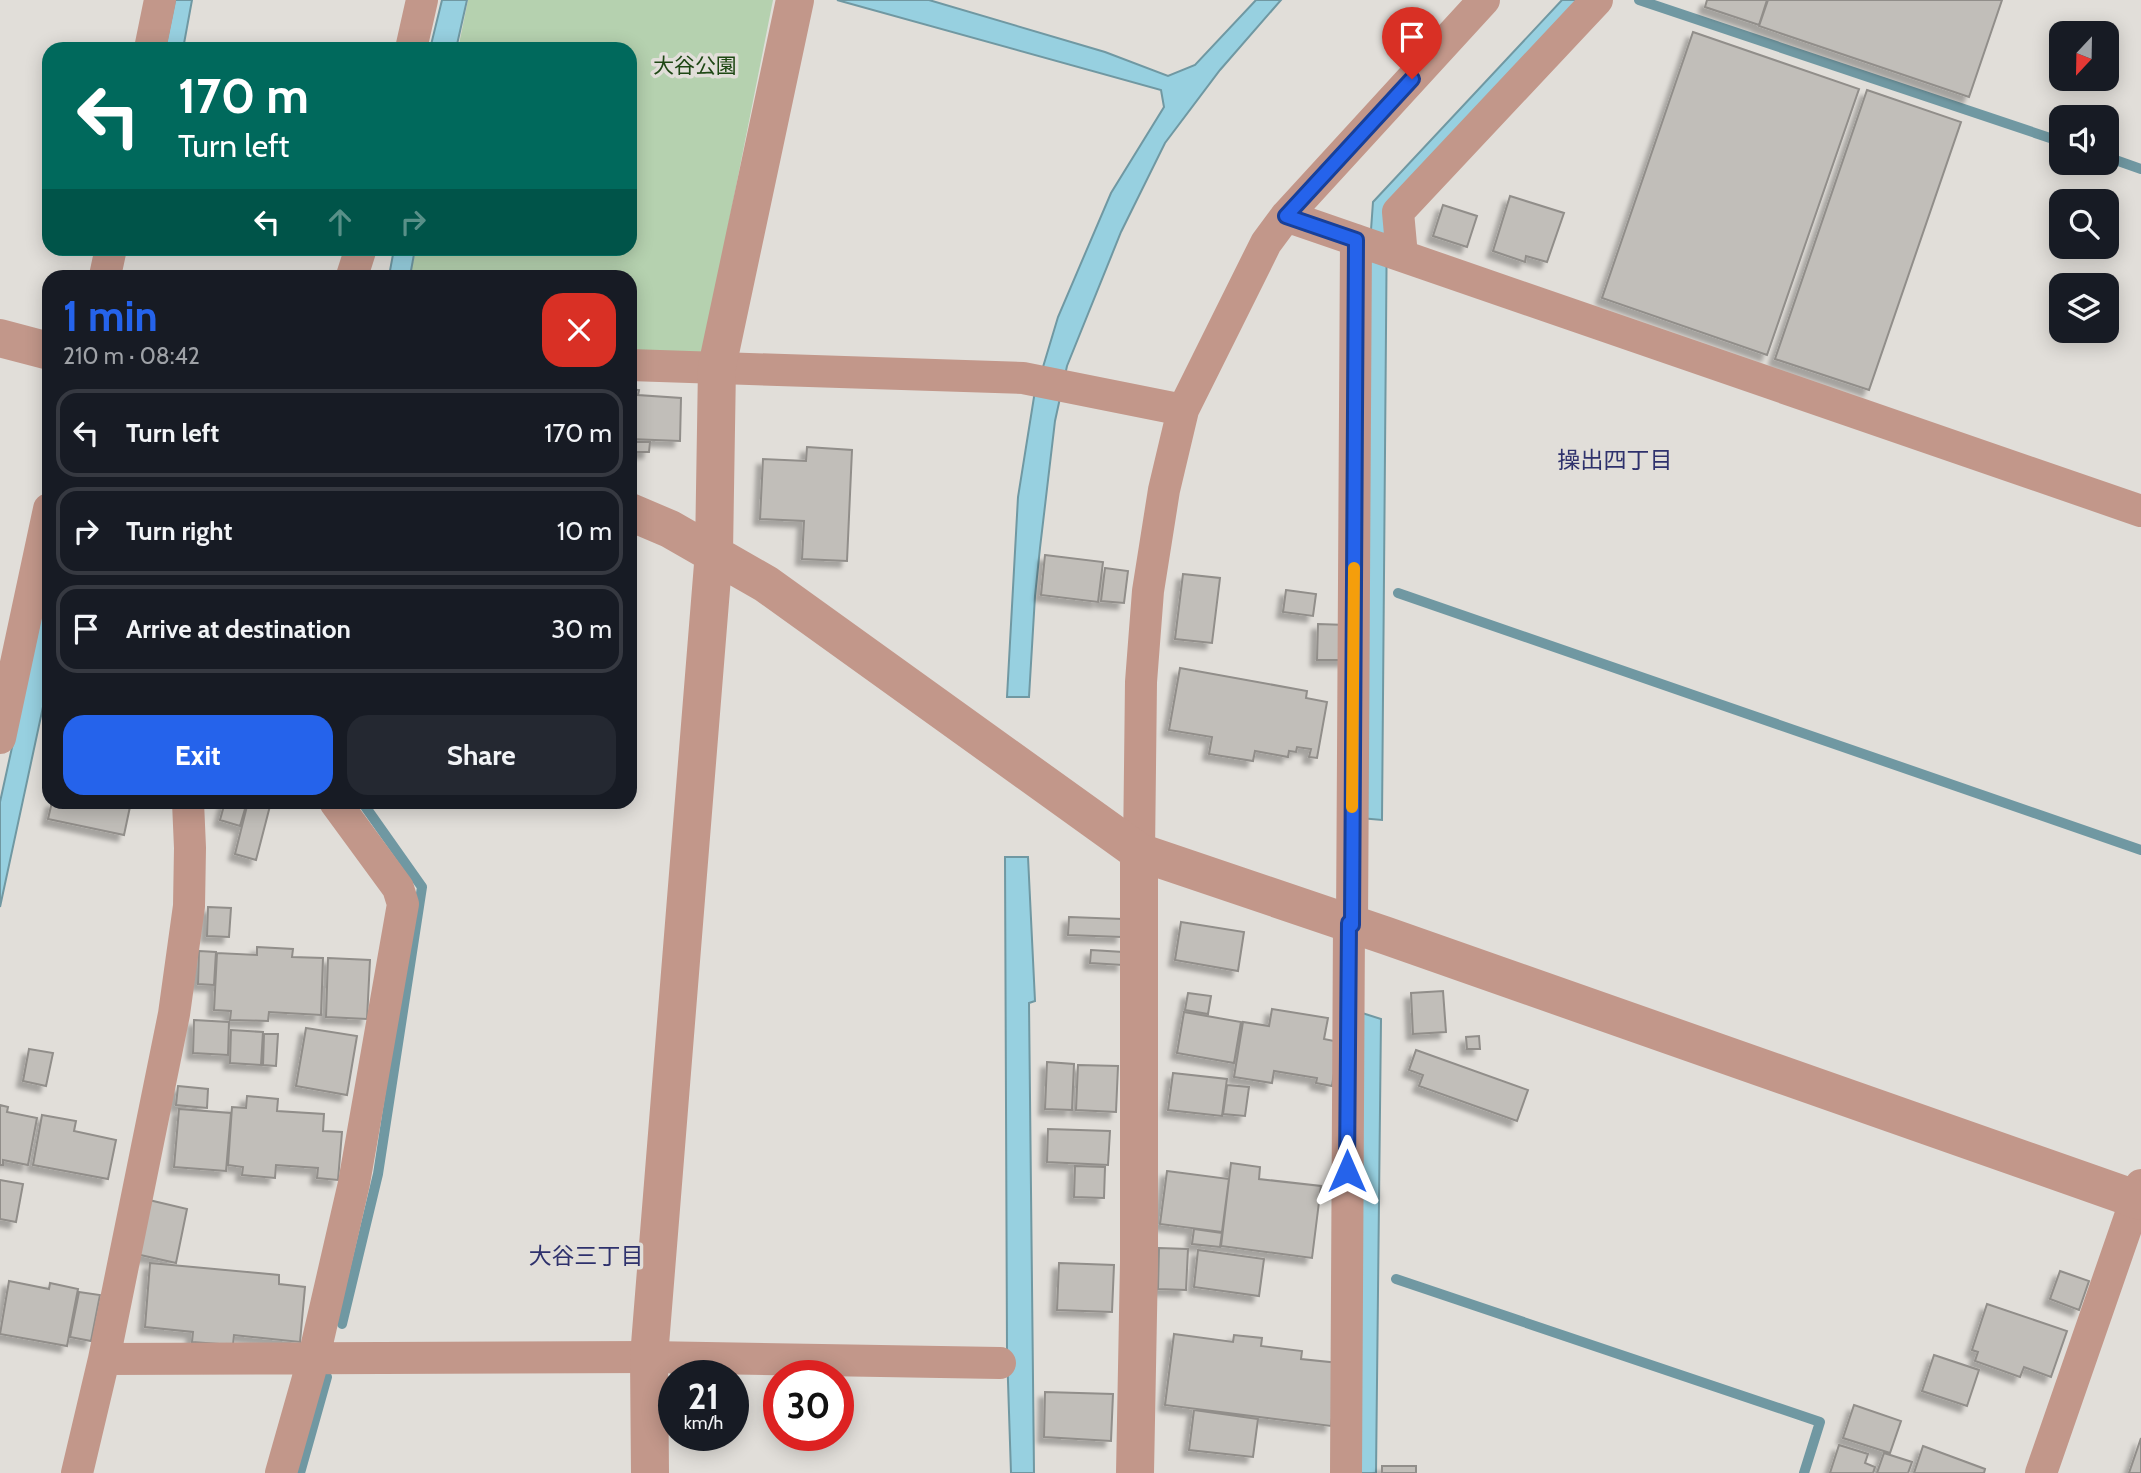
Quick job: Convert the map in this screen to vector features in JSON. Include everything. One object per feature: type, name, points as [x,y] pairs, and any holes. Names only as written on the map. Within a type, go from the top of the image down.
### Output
[{"type":"street","points":[[151,42],[160,0]]},
{"type":"street","points":[[413,42],[422,0]]},
{"type":"street","points":[[650,1473],[649,1357],[714,552],[717,368],[795,0]]},
{"type":"street","points":[[1135,1473],[1139,1262],[1141,682],[1148,591],[1164,490],[1183,410],[1266,243],[1286,216],[1484,0]]},
{"type":"street","points":[[1402,256],[1398,212],[1597,0]]},
{"type":"street","points":[[1286,216],[2141,511]]},
{"type":"street","points":[[1346,1473],[1362,928],[1356,240]]},
{"type":"street","points":[[0,338],[42,349]]},
{"type":"street","points":[[637,365],[1023,378],[1183,410]]},
{"type":"street","points":[[637,515],[714,552],[766,584],[1139,852],[2139,1196],[2041,1473]]},
{"type":"street","points":[[0,738],[42,542]]},
{"type":"street","points":[[78,1473],[104,1359],[174,1014],[189,906],[188,809]]},
{"type":"street","points":[[281,1473],[314,1357],[354,1183],[402,904],[398,888],[340,809]]},
{"type":"street","points":[[104,1359],[649,1357],[1000,1363]]},
{"type":"green space","name":"大谷公園","points":[[468,0],[773,0],[703,353],[637,358],[637,270],[411,270],[414,256],[637,256],[637,42],[459,42]]},
{"type":"water","points":[[175,0],[192,0],[184,42],[166,42]]},
{"type":"water","points":[[442,0],[467,0],[458,42],[432,42]]},
{"type":"water","points":[[837,0],[929,0],[1105,52],[1168,76],[1195,65],[1256,0],[1281,0],[1220,70],[1165,143],[1121,232],[1067,366],[1055,421],[1040,548],[1029,697],[1007,697],[1018,497],[1034,397],[1058,317],[1111,193],[1164,107],[1161,90]]},
{"type":"water","points":[[1562,0],[1581,0],[1387,208],[1382,820],[1360,818],[1368,272],[1373,202]]},
{"type":"water","points":[[393,256],[414,256],[411,270],[390,270]]},
{"type":"water","points":[[42,611],[42,712],[0,907],[0,802]]},
{"type":"water","points":[[1005,857],[1028,857],[1035,1001],[1029,1003],[1034,1473],[1011,1473],[1007,1351]]},
{"type":"water","points":[[1359,1012],[1381,1019],[1376,1473],[1354,1473]]},
{"type":"building","points":[[1707,0],[1767,0],[1759,25],[1705,7]]},
{"type":"building","points":[[1768,0],[2002,0],[1969,97],[1759,26]]},
{"type":"building","points":[[1693,32],[1859,89],[1767,355],[1602,298]]},
{"type":"building","points":[[1867,90],[1961,122],[1869,390],[1775,359]]},
{"type":"building","points":[[1510,196],[1564,213],[1547,262],[1526,256],[1525,262],[1493,251]]},
{"type":"building","points":[[1443,205],[1477,216],[1467,247],[1433,236]]},
{"type":"building","points":[[637,390],[638,395],[681,398],[680,441],[637,439]]},
{"type":"building","points":[[637,442],[650,442],[649,452],[637,452]]},
{"type":"building","points":[[807,447],[852,450],[847,561],[802,559],[804,521],[760,519],[763,459],[806,461]]},
{"type":"building","points":[[1045,555],[1103,562],[1098,602],[1041,595]]},
{"type":"building","points":[[1105,568],[1128,571],[1124,603],[1101,601]]},
{"type":"building","points":[[1183,574],[1220,578],[1212,643],[1175,639]]},
{"type":"building","points":[[1286,590],[1316,594],[1313,616],[1283,612]]},
{"type":"building","points":[[1318,624],[1347,625],[1346,660],[1317,660]]},
{"type":"building","points":[[1180,668],[1307,691],[1306,698],[1327,702],[1317,758],[1309,757],[1311,749],[1297,747],[1296,752],[1289,751],[1288,757],[1255,751],[1253,761],[1209,754],[1212,737],[1169,730]]},
{"type":"building","points":[[50,809],[130,809],[124,835],[48,819]]},
{"type":"building","points":[[223,809],[245,809],[240,826],[220,820]]},
{"type":"building","points":[[246,809],[269,809],[256,860],[235,854]]},
{"type":"building","points":[[208,907],[231,908],[229,937],[207,936]]},
{"type":"building","points":[[1069,917],[1123,919],[1122,937],[1068,935]]},
{"type":"building","points":[[1181,922],[1244,932],[1238,971],[1175,960]]},
{"type":"building","points":[[257,947],[293,949],[292,957],[323,958],[321,1015],[269,1012],[268,1021],[230,1020],[231,1011],[214,1010],[217,953],[257,955]]},
{"type":"building","points":[[1091,950],[1123,952],[1123,965],[1090,963]]},
{"type":"building","points":[[199,951],[216,952],[214,985],[198,984]]},
{"type":"building","points":[[328,958],[370,960],[367,1019],[326,1017]]},
{"type":"building","points":[[1443,991],[1446,1032],[1413,1034],[1411,993]]},
{"type":"building","points":[[1188,993],[1211,996],[1208,1014],[1185,1010]]},
{"type":"building","points":[[1272,1009],[1328,1018],[1324,1039],[1339,1042],[1332,1086],[1316,1083],[1317,1078],[1274,1071],[1272,1083],[1234,1077],[1243,1022],[1269,1026]]},
{"type":"building","points":[[1184,1012],[1241,1022],[1234,1063],[1177,1053]]},
{"type":"building","points":[[194,1020],[229,1022],[228,1055],[193,1053]]},
{"type":"building","points":[[306,1028],[357,1036],[347,1095],[296,1086]]},
{"type":"building","points":[[231,1030],[263,1032],[261,1065],[230,1063]]},
{"type":"building","points":[[264,1034],[278,1034],[276,1066],[263,1065]]},
{"type":"building","points":[[1479,1036],[1480,1049],[1467,1049],[1466,1037]]},
{"type":"building","points":[[29,1049],[53,1053],[46,1086],[23,1081]]},
{"type":"building","points":[[1416,1050],[1528,1090],[1517,1121],[1419,1086],[1423,1075],[1409,1070]]},
{"type":"building","points":[[1047,1062],[1074,1064],[1072,1110],[1045,1109]]},
{"type":"building","points":[[1078,1065],[1118,1066],[1116,1112],[1076,1110]]},
{"type":"building","points":[[1173,1073],[1227,1079],[1222,1116],[1168,1110]]},
{"type":"building","points":[[1227,1085],[1249,1087],[1245,1116],[1223,1114]]},
{"type":"building","points":[[178,1086],[208,1089],[207,1108],[176,1105]]},
{"type":"building","points":[[247,1096],[278,1099],[277,1111],[324,1114],[323,1131],[342,1132],[338,1180],[317,1178],[318,1168],[276,1165],[275,1178],[242,1175],[243,1167],[228,1165],[232,1107],[246,1108]]},
{"type":"building","points":[[0,1105],[8,1107],[7,1112],[37,1118],[28,1165],[3,1160],[3,1165],[0,1165]]},
{"type":"building","points":[[179,1109],[231,1113],[226,1171],[174,1167]]},
{"type":"building","points":[[42,1115],[76,1121],[74,1131],[116,1140],[108,1179],[33,1165]]},
{"type":"building","points":[[1048,1129],[1110,1131],[1108,1165],[1047,1162]]},
{"type":"building","points":[[1231,1163],[1260,1167],[1259,1179],[1321,1186],[1312,1258],[1221,1246]]},
{"type":"building","points":[[1075,1166],[1105,1167],[1104,1198],[1074,1197]]},
{"type":"building","points":[[1167,1171],[1229,1179],[1222,1232],[1160,1224]]},
{"type":"building","points":[[0,1180],[23,1184],[16,1222],[0,1219]]},
{"type":"building","points":[[149,1200],[187,1209],[176,1263],[136,1254]]},
{"type":"building","points":[[1194,1229],[1222,1233],[1220,1247],[1192,1244]]},
{"type":"building","points":[[1159,1248],[1188,1249],[1186,1290],[1158,1289]]},
{"type":"building","points":[[1198,1250],[1264,1259],[1259,1296],[1194,1287]]},
{"type":"building","points":[[150,1263],[279,1275],[279,1284],[305,1287],[300,1342],[234,1335],[233,1345],[192,1342],[193,1332],[145,1327]]},
{"type":"building","points":[[1059,1263],[1114,1265],[1112,1312],[1057,1310]]},
{"type":"building","points":[[2060,1271],[2089,1281],[2079,1310],[2050,1299]]},
{"type":"building","points":[[9,1281],[49,1289],[50,1283],[78,1289],[67,1346],[0,1334]]},
{"type":"building","points":[[79,1292],[100,1295],[91,1341],[70,1337]]},
{"type":"building","points":[[1987,1304],[2067,1331],[2051,1377],[2024,1367],[2020,1377],[1975,1361],[1978,1352],[1972,1350]]},
{"type":"building","points":[[1174,1334],[1233,1342],[1234,1335],[1262,1338],[1261,1346],[1302,1351],[1301,1359],[1339,1363],[1331,1426],[1165,1405]]},
{"type":"building","points":[[1934,1355],[1979,1370],[1967,1406],[1922,1391]]},
{"type":"building","points":[[1045,1392],[1113,1394],[1111,1441],[1044,1437]]},
{"type":"building","points":[[1854,1405],[1901,1421],[1890,1453],[1843,1438]]},
{"type":"building","points":[[1194,1410],[1258,1419],[1253,1457],[1189,1450]]},
{"type":"building","points":[[2141,1438],[2141,1473],[2129,1473]]},
{"type":"building","points":[[1839,1445],[1868,1454],[1865,1463],[1875,1467],[1873,1473],[1830,1473]]},
{"type":"building","points":[[1923,1446],[1985,1469],[1984,1473],[1914,1473]]},
{"type":"building","points":[[1884,1453],[1912,1462],[1908,1473],[1877,1473]]},
{"type":"building","points":[[1382,1466],[1416,1466],[1416,1473],[1382,1473]]},
{"type":"waterway","points":[[1639,0],[2049,138]]},
{"type":"waterway","points":[[2119,161],[2141,169]]},
{"type":"waterway","points":[[1398,593],[2141,850]]},
{"type":"waterway","points":[[342,1324],[378,1174],[422,887],[367,809]]},
{"type":"waterway","points":[[1396,1279],[1820,1422],[1804,1473]]},
{"type":"waterway","points":[[300,1473],[327,1377]]},
{"type":"slow traffic","points":[[1352,807],[1354,568]]},
{"type":"district","name":"操出四丁目","points":[[1615,460]]},
{"type":"district","name":"大谷三丁目","points":[[586,1256]]},
{"type":"route","points":[[1347,1171],[1349,923],[1352,925],[1356,240],[1286,216],[1412,79]]}]
